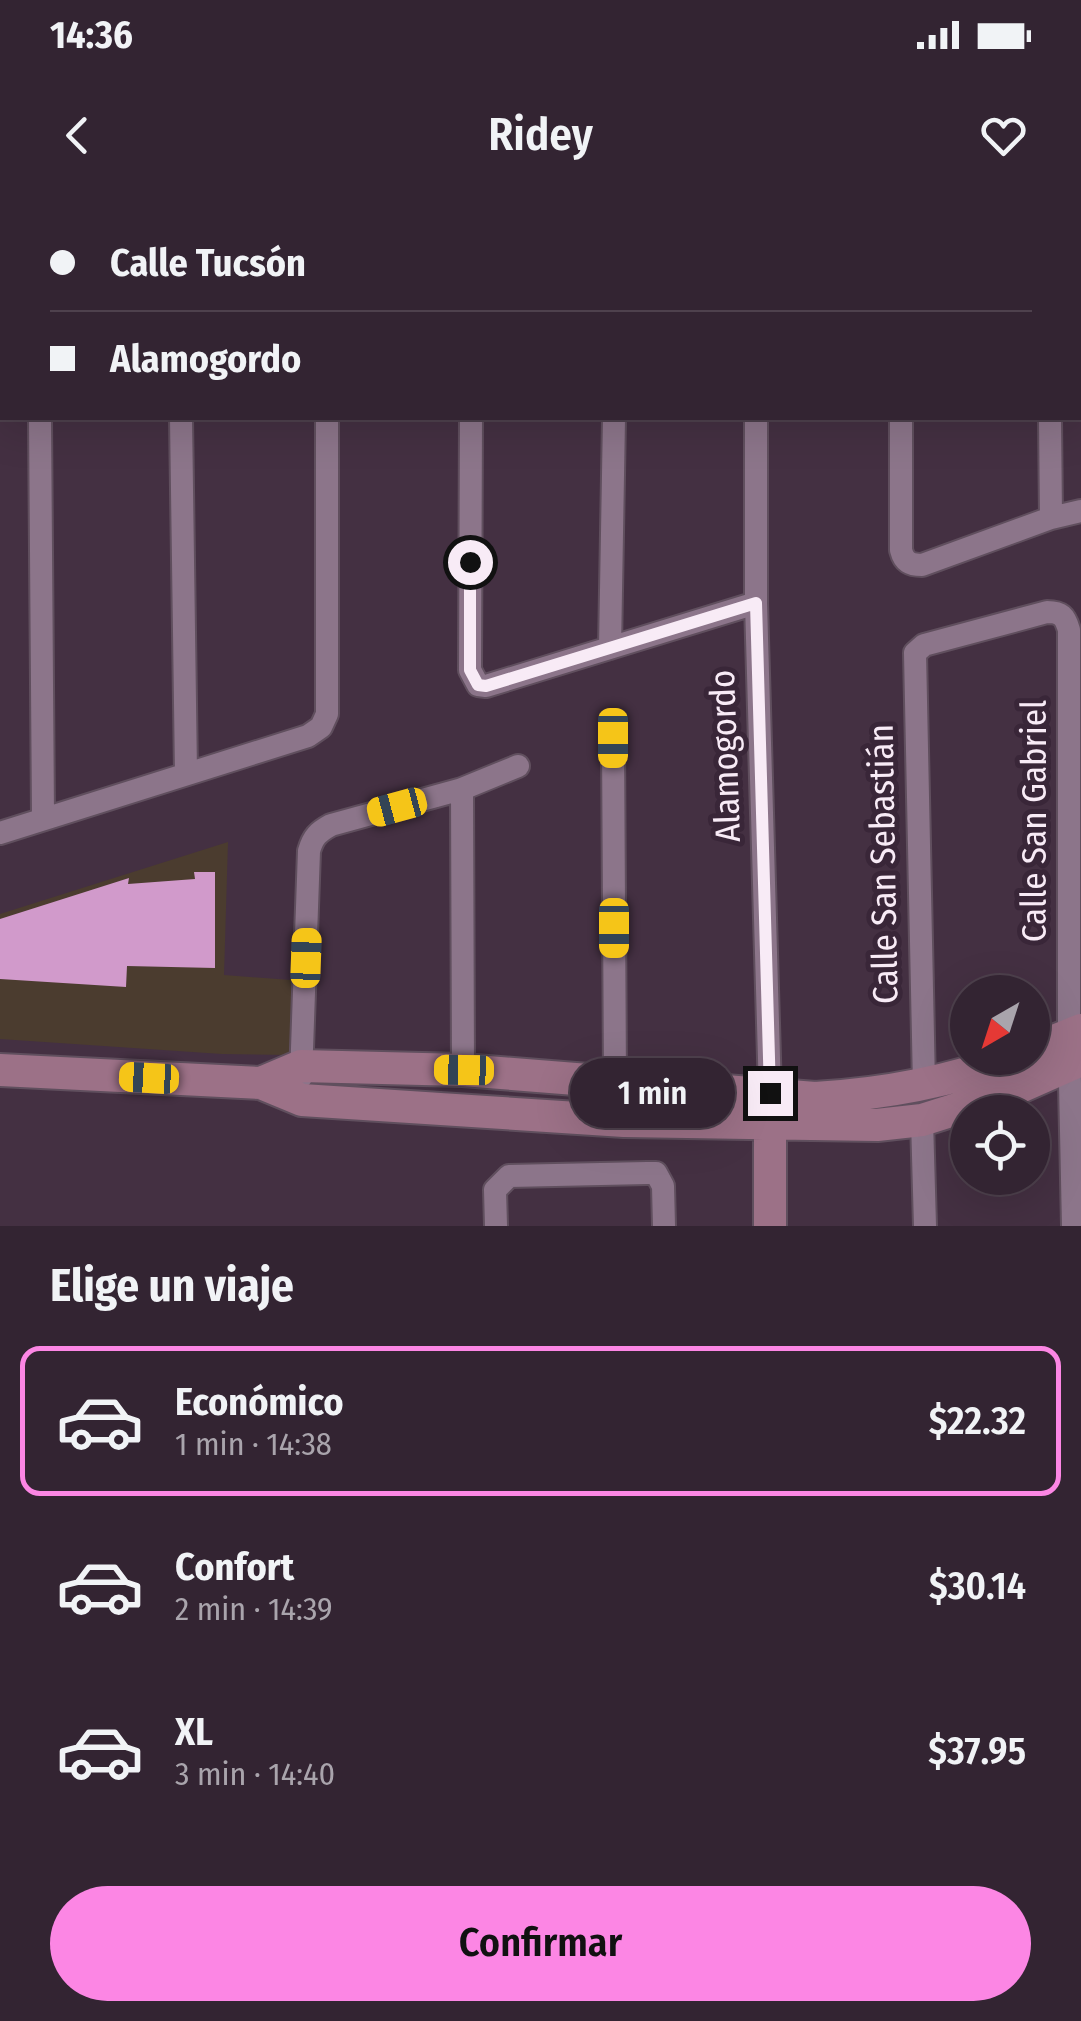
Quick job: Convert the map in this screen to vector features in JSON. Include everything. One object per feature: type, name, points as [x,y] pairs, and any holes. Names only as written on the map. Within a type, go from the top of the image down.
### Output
[{"type":"street","points":[[40,420],[43,817]]},
{"type":"street","points":[[180,420],[186,774]]},
{"type":"street","points":[[0,833],[308,736],[321,727],[327,714],[327,420]]},
{"type":"street","points":[[470,420],[470,670],[478,685],[486,686],[756,603]]},
{"type":"street","points":[[610,648],[614,420]]},
{"type":"street","name":"Alamogordo","points":[[756,420],[756,603],[771,1108]]},
{"type":"street","points":[[902,420],[903,558],[912,565],[922,565],[1051,518],[1081,511]]},
{"type":"street","points":[[1050,420],[1051,518]]},
{"type":"street","name":"Calle San Sebastián","points":[[924,1085],[914,660],[924,645],[1047,612]]},
{"type":"street","name":"Calle San Gabriel","points":[[1047,612],[1058,612],[1066,618],[1070,630],[1073,1226]]},
{"type":"street","points":[[613,738],[615,1080]]},
{"type":"street","points":[[302,1100],[310,851],[319,831],[462,789],[518,766]]},
{"type":"street","points":[[462,789],[464,1070]]},
{"type":"street","points":[[1050,1049],[1075,1048]]},
{"type":"street","points":[[260,1083],[301,1066],[464,1070],[615,1080],[877,1125],[922,1120],[1013,1090],[1075,1048]]},
{"type":"street","points":[[0,1070],[260,1083],[302,1100],[624,1121],[862,1096],[957,1075]]},
{"type":"street","points":[[770,1226],[771,1108]]},
{"type":"street","points":[[922,1120],[925,1226]]},
{"type":"street","points":[[496,1226],[496,1190],[501,1181],[519,1175],[647,1172],[656,1173],[663,1186],[664,1226]]},
{"type":"shaded area","points":[[228,842],[224,975],[291,980],[291,1055],[0,1039],[0,914]]},
{"type":"building","points":[[194,872],[215,872],[215,968],[127,966],[126,987],[0,979],[0,919],[129,878],[128,884],[195,879]]},
{"type":"route","points":[[470,562],[470,670],[478,685],[486,686],[756,603],[770,1093]]}]
